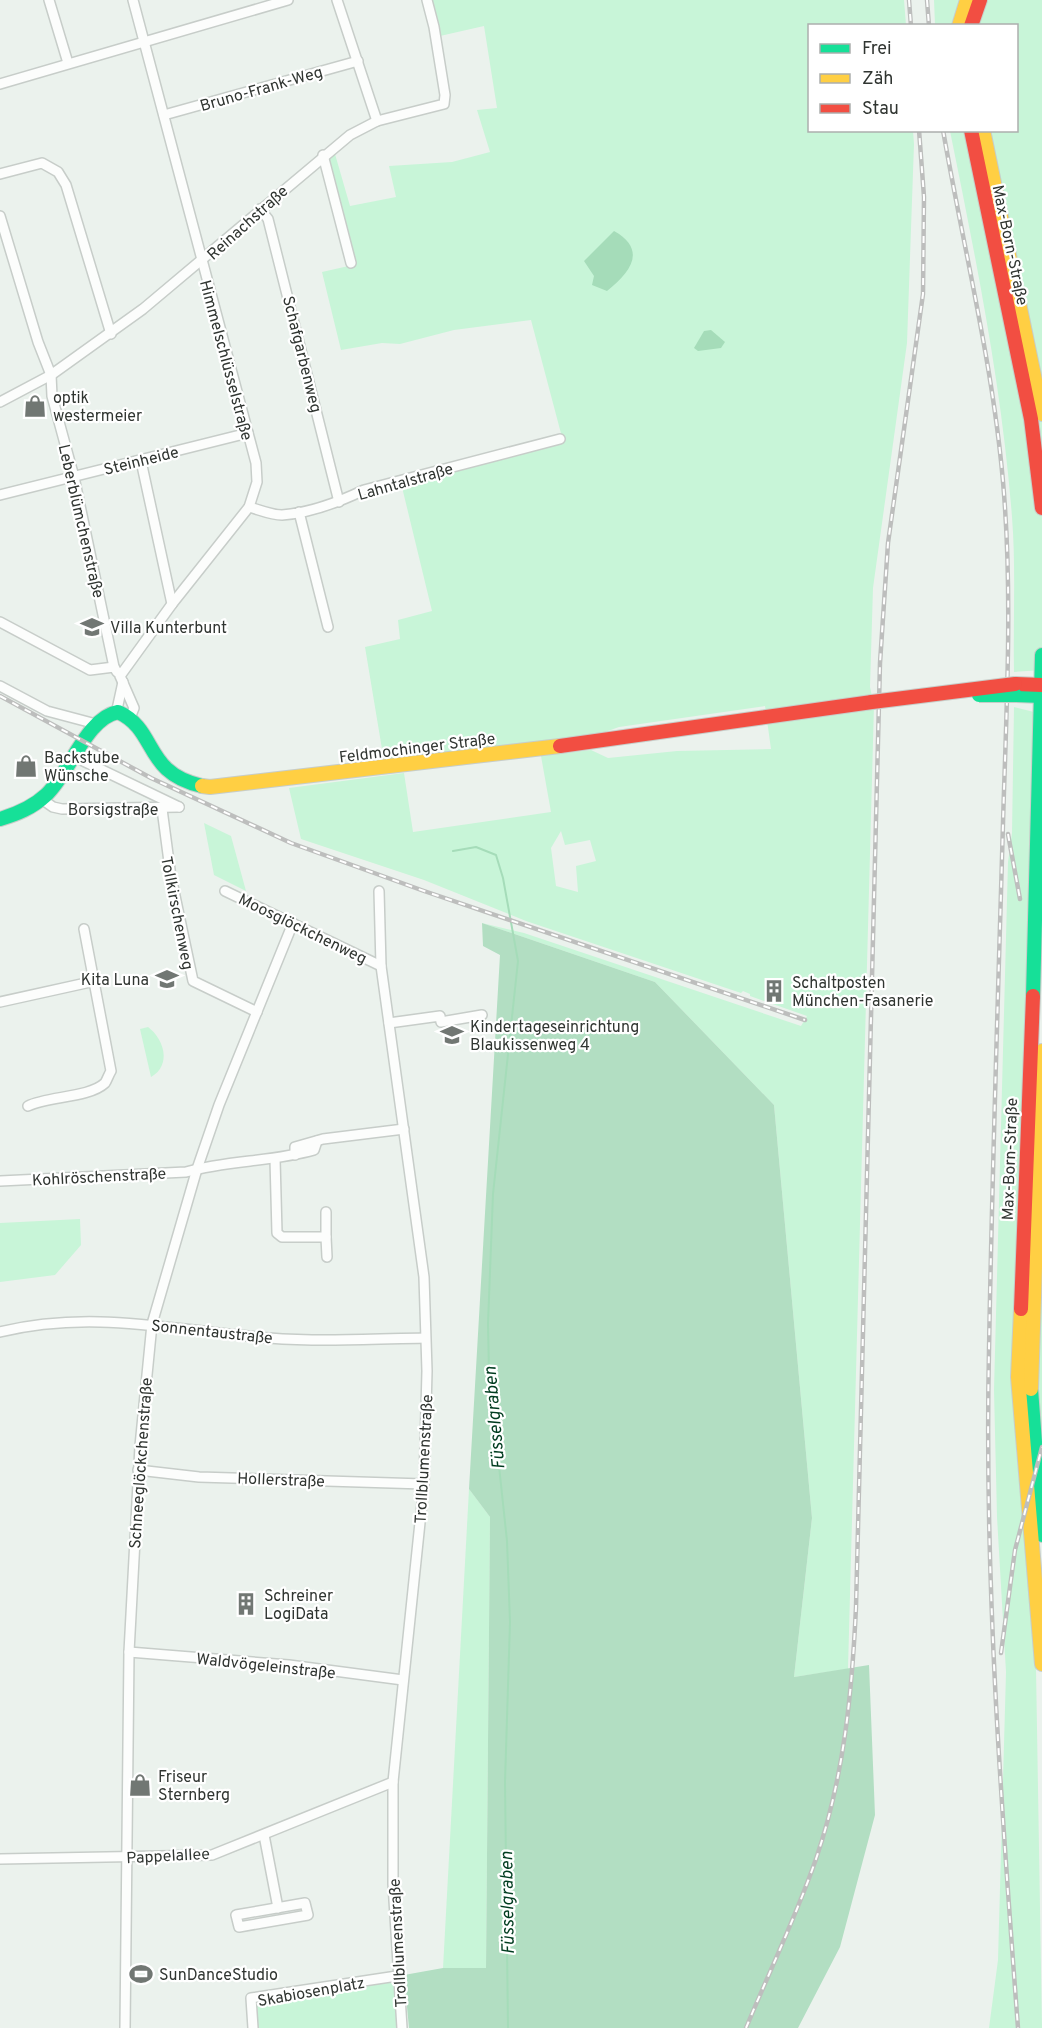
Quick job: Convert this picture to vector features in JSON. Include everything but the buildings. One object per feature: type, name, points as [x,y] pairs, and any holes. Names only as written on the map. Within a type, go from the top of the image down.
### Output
[{"type":"main road","points":[[960,24],[967,0]]},
{"type":"main road","points":[[972,24],[980,0]]},
{"type":"main road","name":"Max-Born-Straße","points":[[970,132],[1031,418],[1042,508]]},
{"type":"main road","name":"Max-Born-Straße","points":[[983,132],[1042,414]]},
{"type":"main road","name":"Max-Born-Straße","points":[[1042,655],[1038,874],[1018,1377],[1042,1664]]},
{"type":"main road","name":"Feldmochinger Straße","points":[[123,716],[139,727],[162,766],[176,777],[210,787],[534,750],[872,702],[1015,689],[1041,690]]},
{"type":"main road","points":[[0,819],[28,811],[42,800],[75,757],[96,724],[104,717],[123,716]]},
{"type":"main road","name":"Max-Born-Straße","points":[[1042,1051],[1030,1378],[1042,1535]]},
{"type":"street","points":[[49,0],[68,63]]},
{"type":"street","name":"Himmelschlüsselstraße","points":[[121,679],[172,604],[249,507],[257,482],[256,463],[200,263],[133,0]]},
{"type":"street","points":[[0,84],[144,40],[288,0]]},
{"type":"street","points":[[337,0],[377,121]]},
{"type":"street","name":"Reinachstraße","points":[[0,402],[51,375],[111,334],[200,263],[323,155],[350,135],[377,121],[444,104],[445,95],[434,27],[427,0]]},
{"type":"street","name":"Bruno-Frank-Weg","points":[[164,115],[358,61]]},
{"type":"street","points":[[323,155],[351,263]]},
{"type":"street","points":[[0,174],[42,164],[58,172],[68,191],[111,334]]},
{"type":"street","name":"Schafgarbenweg","points":[[260,209],[268,219],[292,307],[339,502]]},
{"type":"street","name":"Leberblümchenstraße","points":[[0,216],[38,342],[51,375],[52,396],[74,477],[114,667]]},
{"type":"street","name":"Steinheide","points":[[0,495],[248,433]]},
{"type":"street","name":"Lahntalstraße","points":[[249,507],[272,514],[299,512],[339,502],[364,490],[560,439]]},
{"type":"street","points":[[141,461],[172,604]]},
{"type":"street","points":[[299,512],[328,627]]},
{"type":"street","points":[[0,622],[90,670],[114,667],[134,708],[123,716]]},
{"type":"street","points":[[121,679],[123,716]]},
{"type":"street","points":[[0,686],[47,711],[96,724]]},
{"type":"street","name":"Borsigstraße","points":[[42,800],[62,809],[179,807],[75,757]]},
{"type":"street","name":"Tollkirschenweg","points":[[162,809],[169,866],[193,981],[257,1012]]},
{"type":"street","name":"Moosglöckchenweg","points":[[225,891],[381,966]]},
{"type":"street","name":"Trollblumenstraße","points":[[380,891],[381,966],[424,1276],[427,1396],[424,1484],[393,1782],[397,1976],[402,2028]]},
{"type":"street","name":"Schneeglöckchenstraße","points":[[125,2028],[125,1858],[129,1652],[138,1470],[152,1324],[197,1169],[293,923]]},
{"type":"street","points":[[28,1106],[38,1101],[95,1088],[105,1083],[111,1071],[84,929]]},
{"type":"street","points":[[0,1002],[95,981]]},
{"type":"street","points":[[389,1023],[440,1016],[441,1022],[482,1015]]},
{"type":"street","name":"Kohlröschenstraße","points":[[0,1181],[131,1175],[197,1169],[211,1164],[275,1159],[315,1150],[317,1141],[404,1129]]},
{"type":"street","points":[[275,1159],[277,1233],[282,1237],[326,1237]]},
{"type":"street","points":[[326,1212],[327,1257]]},
{"type":"street","name":"Sonnentaustraße","points":[[0,1332],[43,1322],[89,1321],[152,1324],[268,1338],[324,1340],[425,1338]]},
{"type":"street","name":"Hollerstraße","points":[[138,1470],[200,1477],[424,1484]]},
{"type":"street","name":"Waldvögeleinstraße","points":[[129,1652],[289,1665],[403,1680]]},
{"type":"street","name":"Pappelallee","points":[[0,1859],[212,1855],[393,1782]]},
{"type":"street","points":[[264,1835],[278,1908]]},
{"type":"street","points":[[306,1903],[308,1915],[238,1927],[236,1915],[278,1908],[306,1903]]},
{"type":"street","name":"Skabiosenplatz","points":[[253,2028],[251,1998],[397,1976]]},
{"type":"shaded area","points":[[432,0],[904,0],[906,24],[808,24],[808,132],[913,132],[914,144],[907,343],[873,588],[870,687],[874,705],[848,1669],[794,1677],[812,1518],[774,1105],[655,982],[482,923],[524,933],[801,1026],[807,1016],[750,996],[743,991],[741,993],[526,921],[424,880],[301,839],[289,788],[404,773],[413,832],[551,812],[541,756],[591,750],[608,758],[677,751],[771,749],[765,706],[619,727],[594,736],[384,761],[365,647],[400,639],[398,620],[432,611],[401,483],[563,441],[531,320],[454,330],[400,344],[382,343],[341,350],[322,272],[353,265],[327,159],[335,154],[350,206],[396,197],[389,166],[452,162],[490,152],[477,110],[497,108],[484,26],[440,36]],"holes":[[[561,831],[565,845],[590,840],[596,861],[576,866],[578,892],[556,886],[551,848]]]},
{"type":"shaded area","points":[[934,0],[1042,0],[1042,670],[1014,672],[1014,556],[1008,468],[987,323],[950,132],[1018,132],[1018,24],[935,24]]},
{"type":"shaded area","points":[[614,231],[624,238],[633,254],[632,261],[623,277],[607,291],[592,285],[594,276],[584,261]]},
{"type":"shaded area","points":[[711,330],[725,342],[721,348],[698,351],[694,348],[704,331]]},
{"type":"shaded area","points":[[1014,707],[1034,712],[1032,874],[1013,1374],[1016,1448],[1036,1668],[1042,2028],[989,2028],[998,1960],[1006,1672],[997,1517],[994,1390]]},
{"type":"shaded area","points":[[204,823],[231,836],[246,891],[214,875]]},
{"type":"shaded area","points":[[482,923],[655,982],[774,1105],[812,1518],[794,1677],[869,1665],[875,1815],[840,1947],[798,2028],[409,2028],[404,1975],[443,1968],[486,1968],[490,1517],[469,1489],[500,955],[483,946]]},
{"type":"shaded area","points":[[148,1027],[158,1038],[163,1052],[162,1066],[151,1077],[140,1029]]},
{"type":"shaded area","points":[[1042,1163],[1042,1470],[1036,1377]]},
{"type":"shaded area","points":[[80,1219],[81,1245],[55,1275],[0,1282],[0,1223]]},
{"type":"shaded area","points":[[469,1489],[490,1517],[486,1968],[443,1968]]},
{"type":"shaded area","points":[[393,1980],[397,2028],[257,2028],[255,2000]]},
{"type":"waterway","name":"Füsselgraben","points":[[453,851],[476,847],[496,855],[503,878],[518,961],[493,1194],[488,1324],[489,1372],[507,1541],[510,1622],[505,1782],[508,2028]]},
{"type":"railway","points":[[909,0],[911,24]]},
{"type":"railway","points":[[927,0],[929,24]]},
{"type":"railway","points":[[746,2028],[800,1902],[826,1828],[840,1766],[852,1671],[856,1607],[880,663],[888,543],[923,294],[924,197],[919,132]]},
{"type":"railway","points":[[943,132],[988,366],[1001,460],[1007,547],[1008,666],[993,1152],[988,1435],[995,1689],[1018,2028]]},
{"type":"railway","points":[[0,696],[151,778],[291,843],[424,891],[805,1020]]},
{"type":"railway","points":[[1008,834],[1020,899]]},
{"type":"railway","points":[[1001,1653],[1015,1550],[1042,1447]]},
{"type":"traffic: fast","points":[[1033,996],[1042,655]]},
{"type":"traffic: fast","points":[[979,695],[1015,695]]},
{"type":"traffic: fast","points":[[1015,695],[1042,696]]},
{"type":"traffic: fast","points":[[0,819],[24,810],[46,795],[87,735],[107,716],[118,712],[140,729],[160,762],[170,771],[183,780],[202,786]]},
{"type":"traffic: fast","points":[[1031,1389],[1042,1535]]},
{"type":"traffic: slow","points":[[960,24],[967,0]]},
{"type":"traffic: slow","points":[[983,132],[1042,414]]},
{"type":"traffic: slow","points":[[202,786],[210,787],[560,746]]},
{"type":"traffic: slow","points":[[1031,1389],[1042,1051]]},
{"type":"traffic: slow","points":[[1021,1309],[1018,1377],[1042,1664]]},
{"type":"traffic: jam","points":[[972,24],[980,0]]},
{"type":"traffic: jam","points":[[971,132],[1031,419],[1042,508]]},
{"type":"traffic: jam","points":[[1015,684],[1042,685]]},
{"type":"traffic: jam","points":[[872,702],[1015,684]]},
{"type":"traffic: jam","points":[[560,746],[872,702]]},
{"type":"traffic: jam","points":[[1021,1309],[1033,996]]},
{"type":"place","name":"optik westermeier","points":[[35,406]]},
{"type":"place","name":"Villa Kunterbunt","points":[[92,627]]},
{"type":"place","name":"Backstube Wünsche","points":[[26,766]]},
{"type":"place","name":"Kita Luna","points":[[167,979]]},
{"type":"place","name":"Schaltposten München-Fasanerie","points":[[774,991]]},
{"type":"place","name":"Kindertageseinrichtung Blaukissenweg 4","points":[[452,1035]]},
{"type":"place","name":"Schreiner LogiData","points":[[246,1604]]},
{"type":"place","name":"Friseur Sternberg","points":[[140,1785]]},
{"type":"place","name":"SunDanceStudio","points":[[141,1974]]}]
